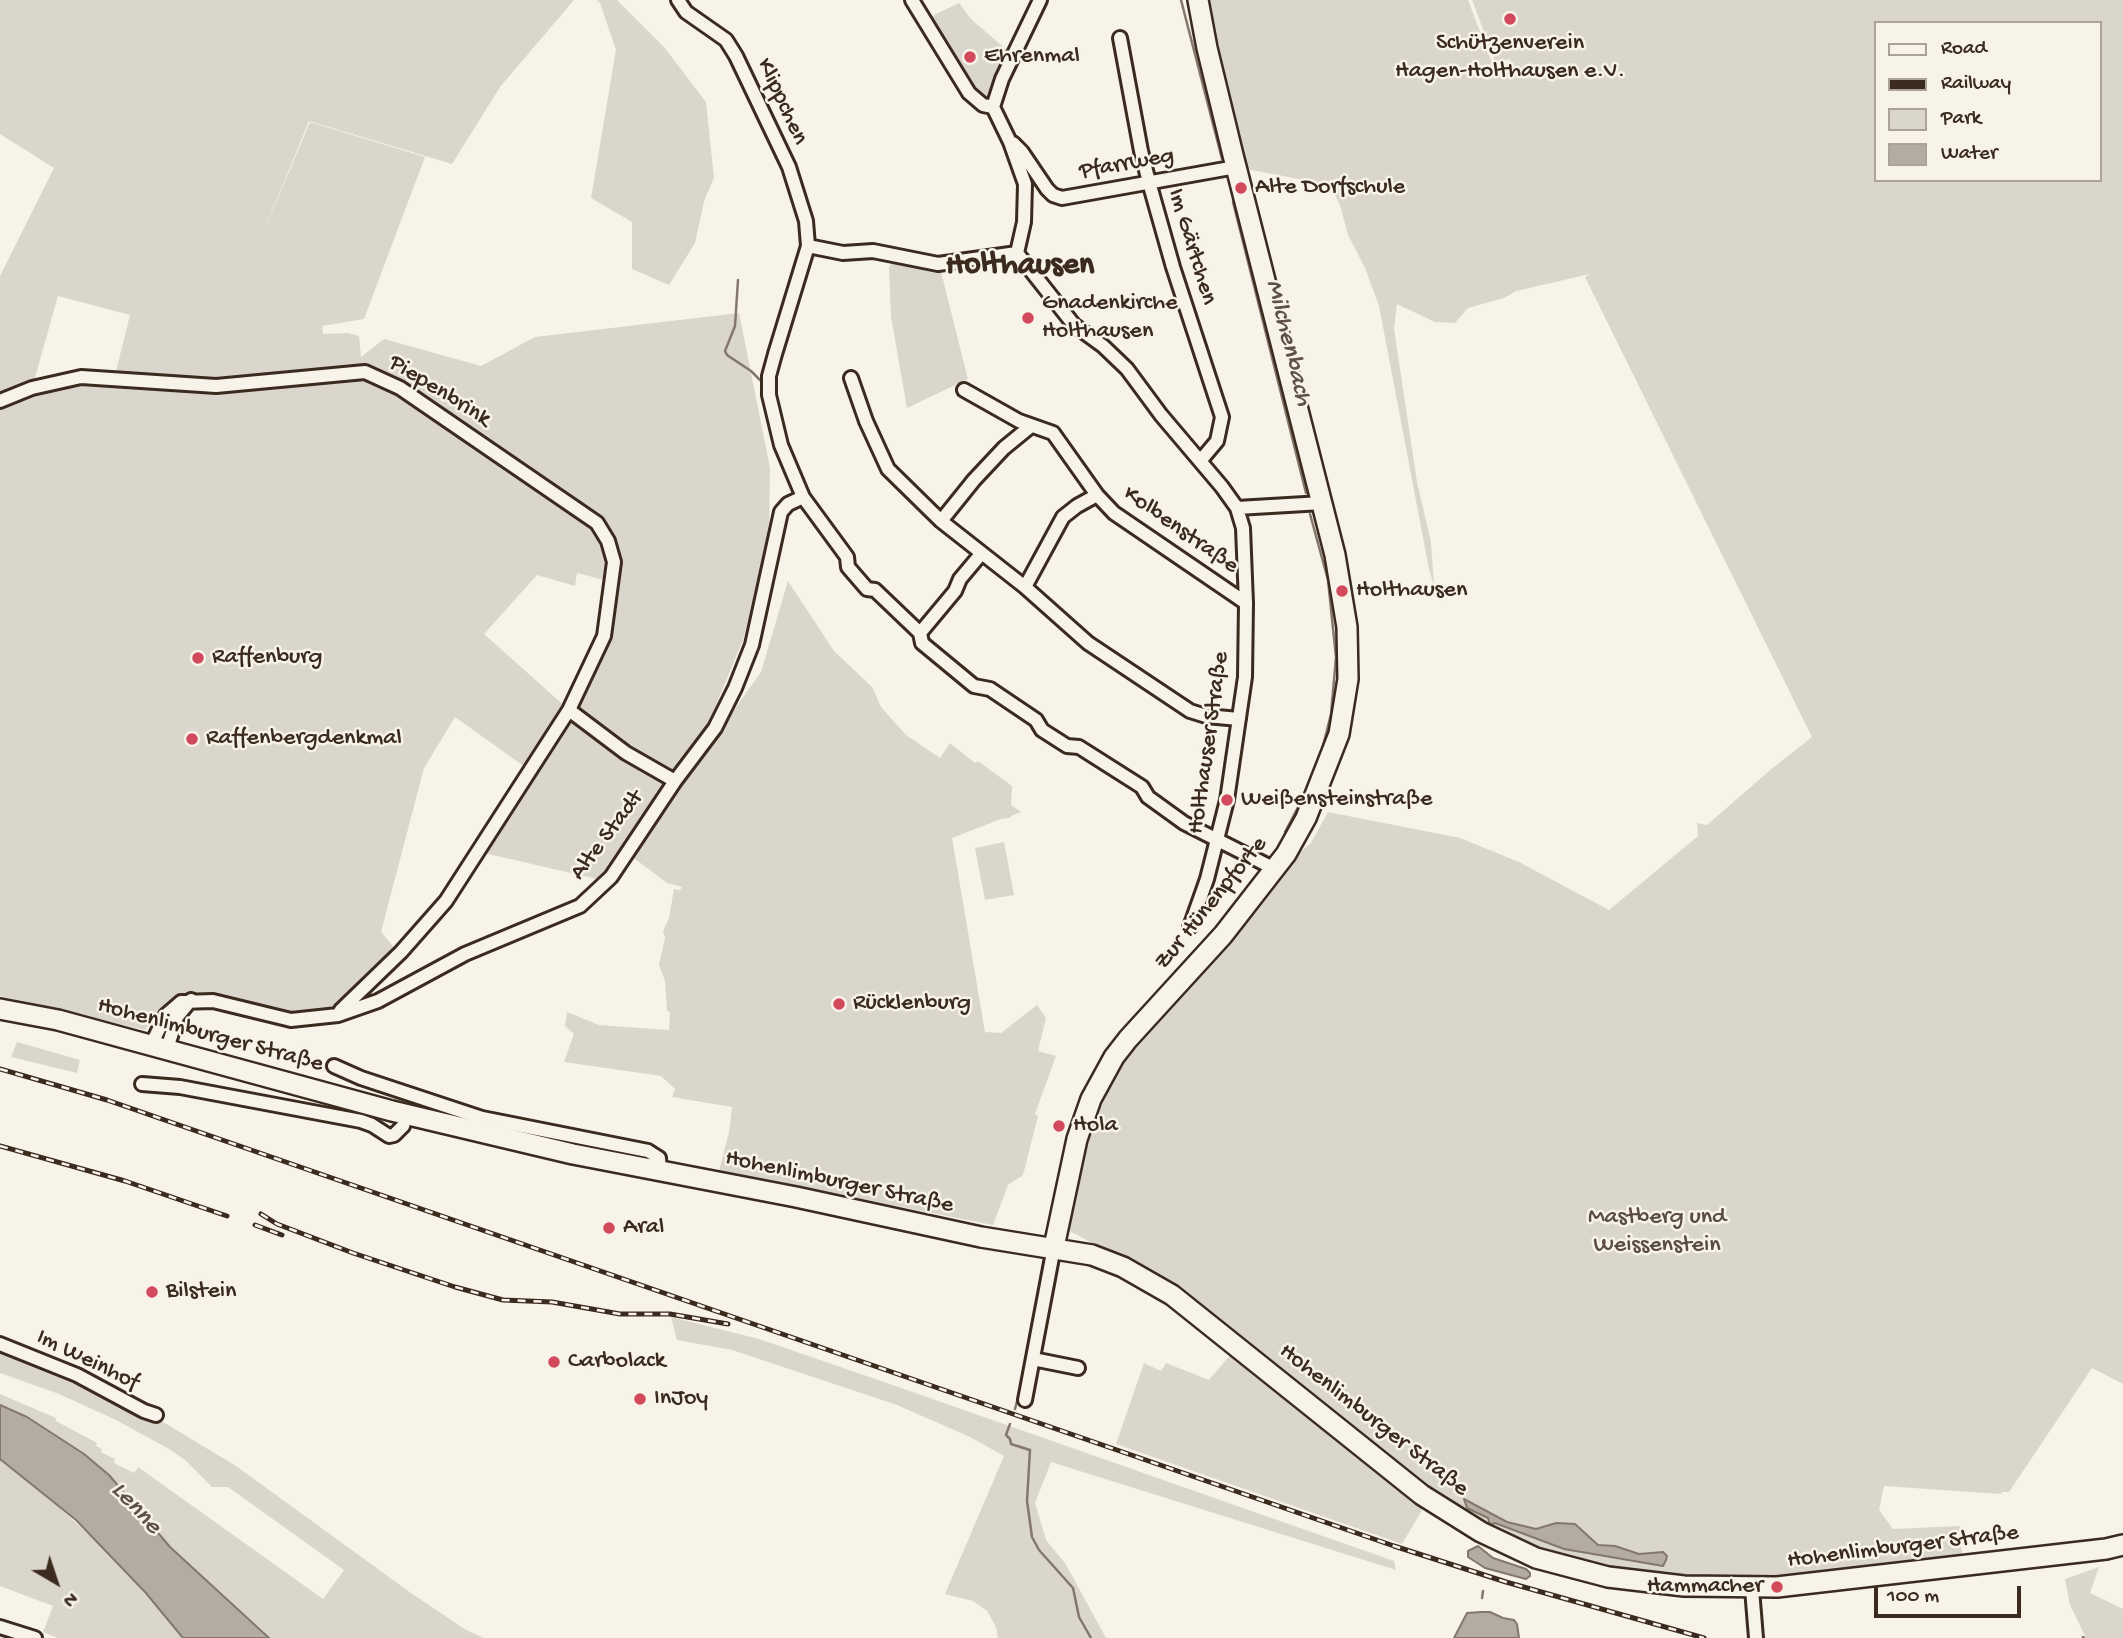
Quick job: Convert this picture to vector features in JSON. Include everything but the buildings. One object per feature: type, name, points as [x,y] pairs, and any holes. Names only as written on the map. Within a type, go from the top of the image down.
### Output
[{"type":"main road","name":"Zur Hünenpforte","points":[[1054,1247],[1077,1139],[1091,1098],[1114,1057],[1128,1039],[1223,935],[1286,853],[1306,818],[1339,734],[1348,678],[1348,646],[1342,591],[1207,48],[1198,0]]},
{"type":"main road","name":"Hohenlimburger Straße","points":[[0,1009],[45,1017],[407,1114],[573,1154],[796,1197],[970,1235],[1091,1255],[1123,1267],[1172,1295],[1422,1494],[1481,1532],[1536,1558],[1608,1577],[1684,1586],[1752,1589],[1891,1575],[2123,1545]]},
{"type":"street","name":"Klippchen","points":[[678,0],[686,12],[719,33],[736,56],[789,167],[806,221],[808,246],[769,376],[769,395],[781,445],[803,497]]},
{"type":"street","points":[[912,0],[969,93],[983,105],[993,107]]},
{"type":"street","points":[[808,246],[842,253],[873,251],[937,264],[1017,253],[1024,222],[1025,184],[1010,142],[993,107],[1002,79],[1040,0]]},
{"type":"street","name":"Im Gärtchen","points":[[1120,38],[1135,125],[1149,182],[1173,267],[1222,417],[1217,441],[1200,460]]},
{"type":"street","name":"Pfarrweg","points":[[1010,142],[1017,145],[1047,189],[1062,198],[1236,167]]},
{"type":"street","name":"Holthauser Straße","points":[[1017,253],[1074,325],[1103,346],[1127,369],[1237,508],[1244,528],[1247,603],[1245,677],[1232,773],[1218,841],[1190,927]]},
{"type":"street","name":"Piepenbrink","points":[[0,401],[32,388],[81,377],[216,386],[365,372],[400,388],[597,523],[608,541],[614,562],[604,636],[569,710],[446,901],[401,952],[338,1015]]},
{"type":"street","points":[[851,378],[866,421],[888,469],[941,521],[1025,587],[1088,643],[1190,711],[1206,716],[1239,719]]},
{"type":"street","name":"Kolbenstraße","points":[[964,390],[1019,421],[1053,433],[1097,495],[1114,513],[1247,603]]},
{"type":"street","points":[[941,521],[1004,448],[1031,426]]},
{"type":"street","points":[[1025,587],[1063,517],[1097,495]]},
{"type":"street","points":[[803,497],[847,557],[848,566],[867,589],[875,590],[919,633],[922,643],[974,686],[990,689],[1036,720],[1042,730],[1067,746],[1079,747],[1090,753],[1142,787],[1148,797],[1184,823],[1275,869]]},
{"type":"street","name":"Alte Stadt","points":[[159,1047],[191,1000],[213,1001],[291,1020],[338,1015],[379,1002],[465,954],[580,906],[611,877],[675,781],[715,728],[752,645],[781,512],[789,504],[803,497]]},
{"type":"street","points":[[1237,508],[1322,503]]},
{"type":"street","points":[[919,633],[955,591],[981,554]]},
{"type":"street","points":[[569,710],[626,753],[675,781]]},
{"type":"street","name":"Hohenlimburger Straße","points":[[334,1066],[361,1078],[482,1118],[648,1151],[659,1158],[660,1172]]},
{"type":"street","name":"Hohenlimburger Straße","points":[[142,1084],[180,1087],[361,1121],[389,1136],[403,1126],[407,1114]]},
{"type":"street","points":[[1025,1399],[1054,1247]]},
{"type":"street","name":"Im Weinhof","points":[[0,1344],[76,1375],[156,1415]]},
{"type":"street","points":[[1033,1359],[1078,1368]]},
{"type":"street","points":[[1752,1589],[1756,1638]]},
{"type":"street","points":[[0,1627],[35,1638]]},
{"type":"green space","points":[[0,0],[574,0],[500,87],[452,164],[309,121],[258,245],[310,122],[425,157],[364,319],[322,326],[323,334],[348,333],[359,336],[361,357],[384,339],[481,366],[535,337],[739,313],[770,468],[769,537],[743,640],[708,724],[601,880],[480,852],[532,772],[455,717],[424,768],[381,932],[398,952],[340,1006],[302,1014],[279,1013],[187,992],[166,1007],[145,1030],[0,996],[0,276],[54,168],[0,134]],"holes":[[[58,296],[130,315],[114,379],[32,388]],[[577,573],[612,582],[604,636],[568,709],[484,634],[537,575],[575,586]]]},
{"type":"green space","points":[[597,0],[617,0],[664,47],[706,102],[714,178],[704,201],[695,243],[669,285],[632,269],[632,222],[591,198],[616,50]]},
{"type":"green space","name":"Mastberg und Weissenstein","points":[[1198,0],[1468,0],[1495,71],[1513,69],[1509,59],[1496,64],[1472,0],[2123,0],[2123,1384],[2092,1368],[2009,1492],[2001,1494],[1884,1486],[1879,1510],[1893,1529],[1960,1526],[1962,1556],[1728,1581],[1576,1562],[1477,1522],[1333,1418],[1141,1269],[1062,1227],[1065,1209],[1092,1124],[1119,1067],[1257,907],[1296,856],[1311,843],[1328,812],[1460,838],[1519,862],[1609,910],[1698,836],[1697,823],[1707,825],[1812,737],[1585,277],[1590,274],[1516,291],[1504,298],[1468,308],[1455,323],[1435,322],[1397,304],[1394,329],[1417,482],[1431,542],[1434,586],[1379,306],[1330,185],[1236,167]]},
{"type":"green space","points":[[959,3],[972,20],[1008,51],[988,98],[977,97],[928,18]]},
{"type":"green space","points":[[892,261],[939,264],[968,379],[907,408],[891,317],[889,268]]},
{"type":"green space","points":[[788,581],[834,651],[872,687],[881,707],[906,735],[940,758],[950,743],[975,763],[978,761],[1012,786],[1011,805],[1021,812],[952,838],[985,1032],[1001,1033],[1037,1005],[1046,1018],[1038,1051],[1056,1056],[1035,1114],[1038,1116],[1023,1175],[1008,1185],[993,1225],[719,1171],[732,1107],[672,1097],[675,1089],[661,1076],[564,1062],[574,1034],[565,1026],[567,1012],[599,1025],[669,1030],[670,1012],[667,1011],[665,981],[659,965],[665,938],[663,931],[669,918],[674,889],[680,890],[682,887],[667,883],[631,856],[761,672]]},
{"type":"green space","points":[[1004,842],[1014,895],[985,900],[975,848]]},
{"type":"green space","points":[[17,1042],[80,1060],[77,1073],[11,1057]]},
{"type":"green space","points":[[671,1317],[759,1339],[887,1383],[1394,1561],[1396,1570],[1051,1462],[1035,1503],[1046,1540],[1065,1563],[1106,1638],[998,1638],[996,1627],[987,1611],[973,1601],[945,1594],[1004,1456],[970,1437],[897,1405],[732,1350],[677,1340]]},
{"type":"green space","points":[[1238,1346],[1428,1500],[1402,1544],[1116,1444],[1144,1363],[1161,1371],[1166,1363],[1209,1380]]},
{"type":"green space","points":[[0,1349],[62,1374],[147,1420],[163,1422],[236,1466],[411,1593],[466,1630],[484,1638],[269,1638],[170,1547],[109,1475],[84,1454],[27,1417],[0,1405],[0,1394],[56,1418],[56,1421],[97,1443],[96,1446],[102,1449],[101,1452],[115,1459],[114,1463],[134,1473],[138,1467],[323,1599],[344,1570],[228,1487],[212,1487],[185,1460],[169,1449],[116,1420],[59,1394],[0,1373]]},
{"type":"green space","points":[[0,1459],[39,1489],[114,1558],[183,1638],[58,1638],[43,1632],[53,1606],[0,1586]]},
{"type":"green space","points":[[2099,1567],[2090,1593],[2123,1609],[2123,1638],[2086,1638],[2070,1605],[2065,1579]]},
{"type":"water","name":"Lenne","points":[[0,1405],[27,1417],[84,1454],[109,1475],[170,1547],[269,1638],[183,1638],[145,1592],[76,1520],[0,1459]]},
{"type":"water","points":[[1464,1499],[1507,1522],[1536,1529],[1556,1523],[1575,1524],[1598,1545],[1615,1546],[1639,1554],[1663,1552],[1667,1556],[1666,1560],[1663,1566],[1564,1549],[1495,1523],[1490,1525],[1488,1518],[1467,1508]]},
{"type":"water","points":[[1478,1546],[1493,1558],[1526,1569],[1530,1576],[1526,1579],[1485,1568],[1468,1557],[1468,1551]]},
{"type":"water","points":[[1490,1612],[1514,1620],[1519,1638],[1454,1638],[1467,1613]]},
{"type":"waterway","name":"Milchenbach","points":[[1181,0],[1222,159]]},
{"type":"waterway","name":"Milchenbach","points":[[1233,202],[1306,493]]},
{"type":"waterway","points":[[738,280],[735,326],[725,351],[760,380]]},
{"type":"waterway","name":"Milchenbach","points":[[1310,514],[1328,580],[1336,657],[1331,714],[1320,758]]},
{"type":"waterway","name":"Milchenbach","points":[[1285,832],[1307,790]]},
{"type":"waterway","points":[[1028,1345],[1037,1299]]},
{"type":"waterway","points":[[1024,1367],[1027,1352]]},
{"type":"waterway","points":[[1015,1409],[1023,1378]]},
{"type":"waterway","points":[[1010,1424],[1006,1435],[1011,1444],[1030,1450],[1027,1501],[1032,1537],[1039,1550],[1073,1588],[1079,1617],[1091,1638]]},
{"type":"waterway","points":[[1482,1598],[1483,1591]]},
{"type":"railway","points":[[0,1069],[107,1100],[1394,1546],[1506,1582],[1704,1638]]},
{"type":"railway","points":[[0,1146],[125,1181],[227,1216]]},
{"type":"railway","points":[[261,1214],[277,1224],[353,1253],[503,1300],[552,1302],[620,1314],[670,1314],[728,1324]]},
{"type":"railway","points":[[255,1225],[282,1235]]},
{"type":"place","name":"Schützenverein Hagen-Holthausen e.V.","points":[[1510,19]]},
{"type":"place","name":"Ehrenmal","points":[[970,57]]},
{"type":"place","name":"Alte Dorfschule","points":[[1241,188]]},
{"type":"place","name":"Gnadenkirche Holthausen","points":[[1028,318]]},
{"type":"place","name":"Holthausen","points":[[1342,591]]},
{"type":"place","name":"Raffenburg","points":[[198,658]]},
{"type":"place","name":"Raffenbergdenkmal","points":[[192,739]]},
{"type":"place","name":"Weißensteinstraße","points":[[1227,800]]},
{"type":"place","name":"Rücklenburg","points":[[839,1004]]},
{"type":"place","name":"Hola","points":[[1059,1126]]},
{"type":"place","name":"Aral","points":[[609,1228]]},
{"type":"place","name":"Bilstein","points":[[152,1292]]},
{"type":"place","name":"Carbolack","points":[[554,1362]]},
{"type":"place","name":"InJoy","points":[[640,1399]]},
{"type":"place","name":"Hammacher","points":[[1777,1587]]},
{"type":"district","name":"Holthausen","points":[[1020,267]]}]
